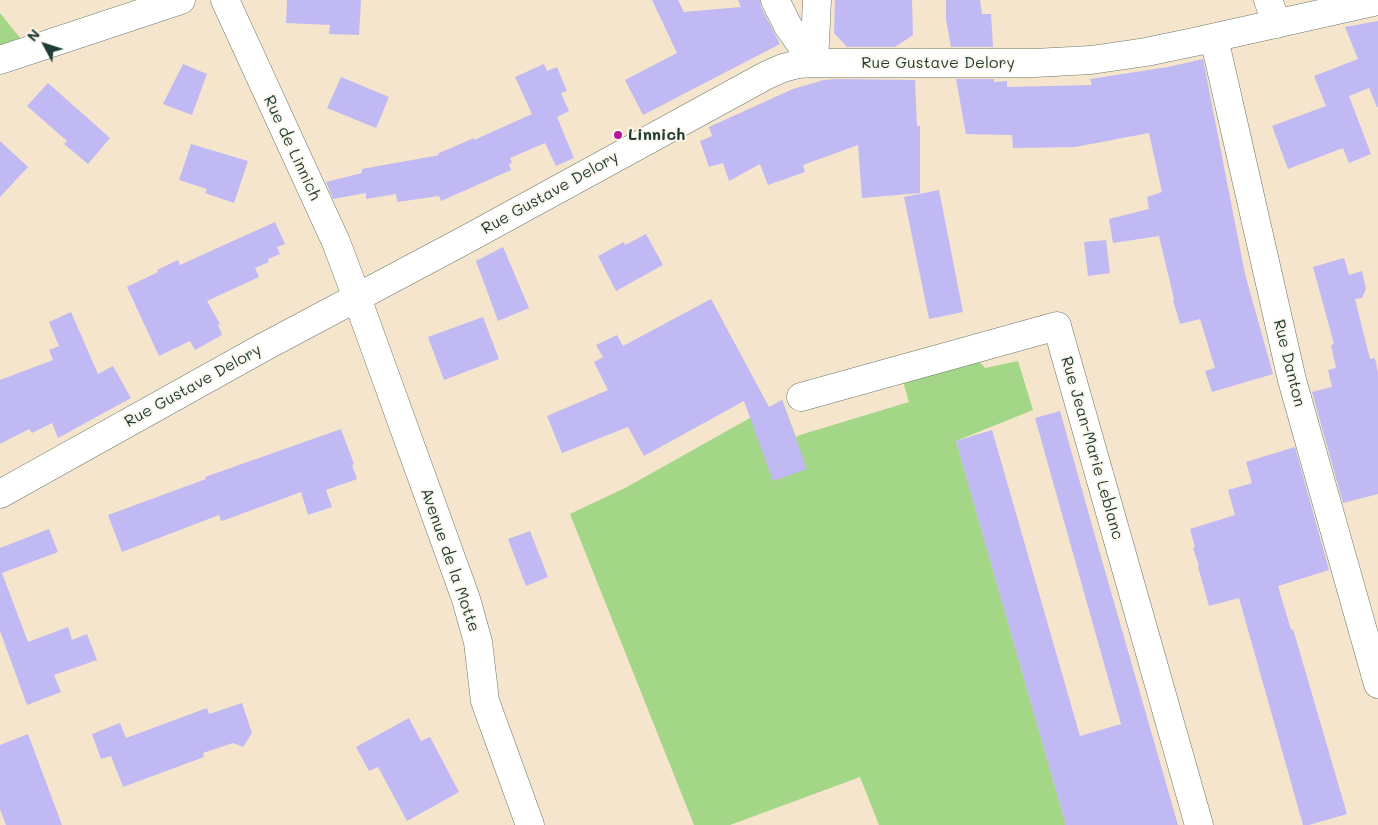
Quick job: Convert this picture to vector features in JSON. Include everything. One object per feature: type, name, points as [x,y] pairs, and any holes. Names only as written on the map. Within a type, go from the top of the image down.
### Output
[{"type":"street","points":[[0,60],[181,0]]},
{"type":"street","name":"Rue de Linnich","points":[[224,0],[332,234],[357,298]]},
{"type":"street","points":[[775,0],[788,26],[814,63]]},
{"type":"street","points":[[814,63],[818,0]]},
{"type":"street","name":"Rue Gustave Delory","points":[[0,494],[262,348],[783,68],[798,64],[814,63],[1064,62],[1091,60],[1146,52],[1214,38],[1272,12],[1378,1]]},
{"type":"street","name":"Rue Danton","points":[[1214,38],[1292,380],[1378,684]]},
{"type":"street","name":"Avenue de la Motte","points":[[357,298],[466,599],[478,642],[485,701],[530,825]]},
{"type":"street","name":"Rue Jean-Marie Leblanc","points":[[801,397],[1057,326],[1199,825]]},
{"type":"green space","points":[[0,13],[21,39],[0,46]]},
{"type":"green space","points":[[976,358],[985,368],[1018,361],[1033,410],[956,441],[1066,825],[879,825],[860,777],[730,825],[694,825],[570,514],[627,487],[782,400],[796,437],[909,402],[902,378]]},
{"type":"building","points":[[287,0],[361,0],[359,35],[329,34],[330,25],[286,23]]},
{"type":"building","points":[[652,0],[678,0],[684,12],[741,7],[738,0],[760,0],[761,7],[780,44],[643,115],[625,80],[677,53]]},
{"type":"building","points":[[835,0],[912,0],[913,35],[895,47],[847,47],[834,33]]},
{"type":"building","points":[[946,0],[980,0],[982,14],[991,14],[993,47],[951,47],[946,19]]},
{"type":"building","points":[[1378,21],[1378,107],[1369,88],[1349,96],[1371,154],[1349,163],[1343,148],[1288,169],[1272,126],[1326,106],[1314,76],[1358,59],[1345,27]]},
{"type":"building","points":[[1203,59],[1245,274],[1273,374],[1212,392],[1205,371],[1215,368],[1200,319],[1180,324],[1159,236],[1113,243],[1109,219],[1149,209],[1147,197],[1162,192],[1149,133],[1075,147],[1013,148],[1012,135],[966,134],[956,79],[994,79],[994,82],[1007,81],[1007,87],[1092,85],[1090,79],[1168,67]]},
{"type":"building","points":[[183,64],[207,74],[192,115],[163,104]]},
{"type":"building","points":[[544,64],[547,71],[557,67],[567,91],[561,93],[569,111],[557,117],[574,158],[556,166],[545,143],[510,158],[512,163],[509,164],[511,170],[441,201],[439,196],[397,202],[396,194],[366,199],[366,193],[333,199],[326,182],[362,173],[362,169],[440,155],[437,154],[532,114],[515,77]]},
{"type":"building","points":[[341,77],[389,97],[376,128],[327,108]]},
{"type":"building","points":[[824,80],[915,80],[917,126],[920,126],[920,193],[862,198],[858,145],[803,165],[805,172],[768,185],[760,164],[729,181],[723,163],[709,167],[700,141],[712,136],[709,127],[793,89]]},
{"type":"building","points":[[48,83],[110,138],[88,164],[64,144],[67,141],[27,106]]},
{"type":"building","points":[[0,141],[28,167],[0,197]]},
{"type":"building","points":[[191,144],[248,161],[234,203],[205,193],[207,189],[179,180]]},
{"type":"building","points":[[939,190],[963,312],[929,319],[904,197]]},
{"type":"building","points":[[275,222],[285,244],[277,247],[280,254],[268,259],[269,262],[255,268],[259,277],[207,301],[220,324],[218,325],[222,335],[195,350],[190,341],[159,356],[127,287],[178,260],[180,265]]},
{"type":"building","points":[[646,234],[663,265],[616,291],[598,256],[624,242],[625,245]]},
{"type":"building","points":[[1106,240],[1110,273],[1088,276],[1084,242]]},
{"type":"building","points":[[503,247],[529,308],[498,321],[476,261]]},
{"type":"building","points":[[1344,258],[1349,275],[1362,271],[1366,289],[1362,298],[1355,299],[1370,359],[1375,358],[1378,373],[1378,494],[1343,503],[1312,392],[1332,387],[1328,370],[1336,368],[1331,345],[1334,344],[1313,267]]},
{"type":"building","points":[[711,299],[769,407],[782,400],[807,469],[773,481],[744,401],[644,456],[628,427],[562,453],[547,416],[608,390],[594,362],[603,357],[596,345],[617,335],[623,346]]},
{"type":"building","points":[[71,312],[98,374],[113,366],[131,398],[58,438],[52,423],[32,433],[29,429],[0,444],[0,380],[53,360],[49,350],[59,346],[49,322]]},
{"type":"building","points":[[483,317],[499,359],[444,380],[428,337]]},
{"type":"building","points":[[1060,411],[1178,825],[1066,825],[956,441],[992,430],[1080,736],[1121,724],[1035,418]]},
{"type":"building","points":[[341,429],[354,464],[352,465],[357,479],[326,490],[332,507],[308,515],[301,492],[222,521],[219,515],[122,552],[108,515],[206,479],[205,477]]},
{"type":"building","points":[[1295,447],[1329,570],[1278,586],[1291,630],[1293,629],[1347,814],[1309,825],[1303,825],[1239,598],[1209,606],[1193,548],[1195,547],[1190,529],[1235,515],[1228,490],[1252,483],[1246,462]]},
{"type":"building","points":[[49,529],[58,552],[2,573],[28,642],[68,627],[72,640],[87,634],[97,660],[54,675],[61,692],[27,705],[0,631],[0,548]]},
{"type":"building","points":[[530,531],[548,577],[526,586],[508,539]]},
{"type":"building","points":[[242,703],[252,733],[243,747],[233,743],[203,753],[204,757],[123,787],[111,756],[101,759],[92,734],[120,723],[126,738],[207,708],[209,714]]},
{"type":"building","points":[[409,718],[421,741],[430,737],[459,792],[407,821],[378,767],[369,771],[356,747]]},
{"type":"building","points":[[28,734],[62,825],[6,825],[0,809],[0,745]]},
{"type":"place","name":"Linnich","points":[[618,135]]}]
